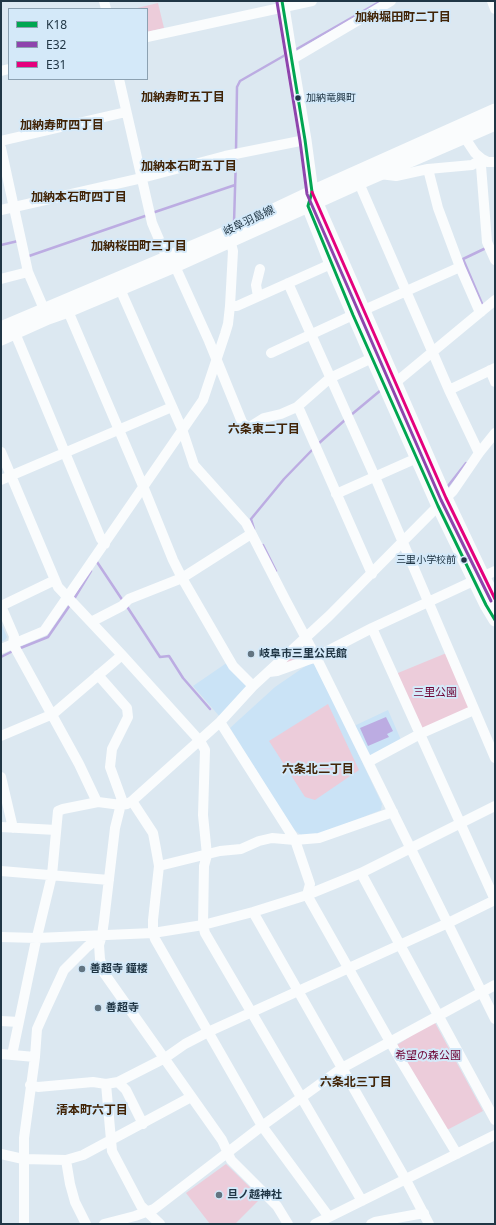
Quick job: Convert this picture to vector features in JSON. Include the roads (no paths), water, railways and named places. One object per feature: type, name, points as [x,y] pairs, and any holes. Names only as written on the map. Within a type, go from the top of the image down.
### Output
[{"type":"main road","points":[[283,4],[305,140],[312,200],[331,264],[395,383],[442,502]]},
{"type":"main road","name":"岐阜羽島線","points":[[1,328],[46,314],[171,262],[230,240],[495,110]]},
{"type":"main road","name":"岐阜羽島線","points":[[1,339],[15,333],[46,314],[68,311],[120,289],[225,233],[359,183],[495,124]]},
{"type":"main road","points":[[312,200],[358,313],[372,358],[417,458],[442,502],[479,578],[495,620]]},
{"type":"main road","points":[[479,578],[495,598]]},
{"type":"street","points":[[148,37],[283,4],[312,1]]},
{"type":"street","points":[[291,60],[373,7],[392,1]]},
{"type":"street","points":[[492,1],[495,9]]},
{"type":"street","points":[[119,80],[152,223],[209,341],[242,422],[248,428],[264,418],[281,414],[296,407],[330,378],[372,358]]},
{"type":"street","points":[[1,140],[126,112]]},
{"type":"street","points":[[465,138],[482,159],[488,162],[495,162]]},
{"type":"street","points":[[1,210],[142,178],[225,156],[305,140]]},
{"type":"street","points":[[1,148],[28,272],[46,314]]},
{"type":"street","points":[[380,174],[396,176],[428,169],[472,165],[482,159]]},
{"type":"street","points":[[482,159],[481,166],[487,242],[495,260]]},
{"type":"street","points":[[428,169],[438,208],[460,267],[481,312]]},
{"type":"street","points":[[359,183],[434,352],[449,390],[480,453]]},
{"type":"street","points":[[1,649],[44,632],[202,400],[226,334],[230,306],[233,250],[230,240]]},
{"type":"street","points":[[230,306],[237,306],[331,264]]},
{"type":"street","points":[[271,353],[460,267]]},
{"type":"street","points":[[258,296],[256,286],[260,269]]},
{"type":"street","points":[[1,279],[28,272]]},
{"type":"street","points":[[288,282],[375,477],[495,758]]},
{"type":"street","points":[[120,289],[182,429],[194,465],[246,523],[316,656],[495,1019]]},
{"type":"street","points":[[395,383],[495,300]]},
{"type":"street","points":[[68,311],[173,560],[233,666],[253,686]]},
{"type":"street","points":[[15,333],[101,539],[105,544]]},
{"type":"street","points":[[449,390],[493,369],[495,382]]},
{"type":"street","points":[[1,480],[172,407]]},
{"type":"street","points":[[296,407],[300,410],[372,574]]},
{"type":"street","points":[[12,1055],[52,876],[58,811],[97,802],[122,805],[132,801],[200,741],[220,722],[253,686],[306,638],[372,574],[453,492],[480,453],[494,436]]},
{"type":"street","points":[[1,452],[58,587],[68,596],[200,741],[205,750],[203,815],[207,855],[204,866],[203,925],[205,933],[362,1201]]},
{"type":"street","points":[[336,494],[417,458]]},
{"type":"street","points":[[91,622],[122,606],[129,599],[182,578],[251,534]]},
{"type":"street","points":[[268,672],[277,671],[316,656],[495,570]]},
{"type":"street","points":[[55,580],[1,606],[14,636],[13,644],[53,714],[97,802]]},
{"type":"street","points":[[30,1085],[38,1087],[93,1082],[106,1084],[118,1082],[165,1058],[185,1044],[208,1032],[448,923],[495,900],[372,628]]},
{"type":"street","points":[[1,736],[53,714],[122,655]]},
{"type":"street","points":[[98,675],[127,708],[128,717],[112,749],[110,767],[122,800],[122,805],[119,809],[115,828],[102,935],[99,945],[100,959],[104,973],[222,1140],[232,1160],[277,1206],[288,1224]]},
{"type":"street","points":[[368,762],[420,734],[474,710]]},
{"type":"street","points":[[220,722],[295,840],[310,884],[307,895],[390,1042],[457,1154]]},
{"type":"street","points":[[1,777],[14,828]]},
{"type":"street","points":[[132,801],[153,834],[159,866],[153,933],[262,1126],[329,1217]]},
{"type":"street","points":[[1,937],[37,938],[153,933],[203,925],[307,895],[360,873],[495,806]]},
{"type":"street","points":[[159,866],[220,851],[242,849],[259,841],[272,838],[295,840],[319,838],[392,812]]},
{"type":"street","points":[[1,827],[56,830]]},
{"type":"street","points":[[1,871],[109,880]]},
{"type":"street","points":[[360,873],[495,1120]]},
{"type":"street","points":[[252,912],[406,1180],[429,1224]]},
{"type":"street","points":[[24,1224],[24,1138],[35,1057],[37,1029],[64,970],[87,947],[102,935]]},
{"type":"street","points":[[104,1224],[154,1209],[262,1126],[342,1068],[495,985]]},
{"type":"street","points":[[1,1020],[19,1022]]},
{"type":"street","points":[[1,1054],[35,1057]]},
{"type":"street","points":[[118,1082],[126,1090],[144,1124]]},
{"type":"street","points":[[106,1084],[112,1151],[141,1206],[160,1224]]},
{"type":"street","points":[[1,1154],[23,1159],[66,1160],[84,1155],[144,1124],[191,1097]]},
{"type":"street","points":[[316,1224],[495,1134]]},
{"type":"street","points":[[66,1160],[75,1202],[86,1224]]},
{"type":"street","points":[[371,1224],[424,1213]]},
{"type":"waterway","points":[[295,50],[381,1]]},
{"type":"waterway","points":[[236,151],[237,87],[240,81],[287,54]]},
{"type":"waterway","points":[[234,223],[236,156]]},
{"type":"waterway","points":[[152,213],[235,185]]},
{"type":"waterway","points":[[29,256],[148,215]]},
{"type":"waterway","points":[[1,245],[18,241]]},
{"type":"waterway","points":[[483,306],[463,259],[486,248]]},
{"type":"waterway","points":[[351,415],[381,390]]},
{"type":"waterway","points":[[318,444],[345,420]]},
{"type":"waterway","points":[[254,529],[251,519],[284,479],[314,448]]},
{"type":"waterway","points":[[448,486],[466,463]]},
{"type":"waterway","points":[[263,545],[276,571]]},
{"type":"waterway","points":[[97,562],[123,601]]},
{"type":"waterway","points":[[74,599],[91,571]]},
{"type":"waterway","points":[[18,649],[48,637],[70,605]]},
{"type":"waterway","points":[[126,605],[160,657],[169,656],[183,678],[210,709]]},
{"type":"waterway","points":[[1,657],[13,651]]},
{"type":"place","name":"加納竜興町","points":[[298,98]]},
{"type":"place","name":"三里小学校前","points":[[464,560]]},
{"type":"place","name":"岐阜市三里公民館","points":[[251,654]]},
{"type":"place","name":"善超寺 鐘楼","points":[[82,969]]},
{"type":"place","name":"善超寺","points":[[98,1008]]},
{"type":"place","name":"旦ノ越神社","points":[[219,1195]]},
{"type":"district","name":"加納堀田町二丁目","points":[[403,18]]},
{"type":"district","name":"加納寿町五丁目","points":[[183,98]]},
{"type":"district","name":"加納寿町四丁目","points":[[62,126]]},
{"type":"district","name":"加納本石町五丁目","points":[[189,167]]},
{"type":"district","name":"加納本石町四丁目","points":[[79,198]]},
{"type":"district","name":"加納桜田町三丁目","points":[[139,247]]},
{"type":"district","name":"六条東二丁目","points":[[264,430]]},
{"type":"district","name":"六条北二丁目","points":[[318,770]]},
{"type":"district","name":"六条北三丁目","points":[[356,1083]]},
{"type":"district","name":"清本町六丁目","points":[[92,1111]]},
{"type":"park label","name":"三里公園","points":[[435,693]]},
{"type":"park label","name":"希望の森公園","points":[[428,1056]]}]
